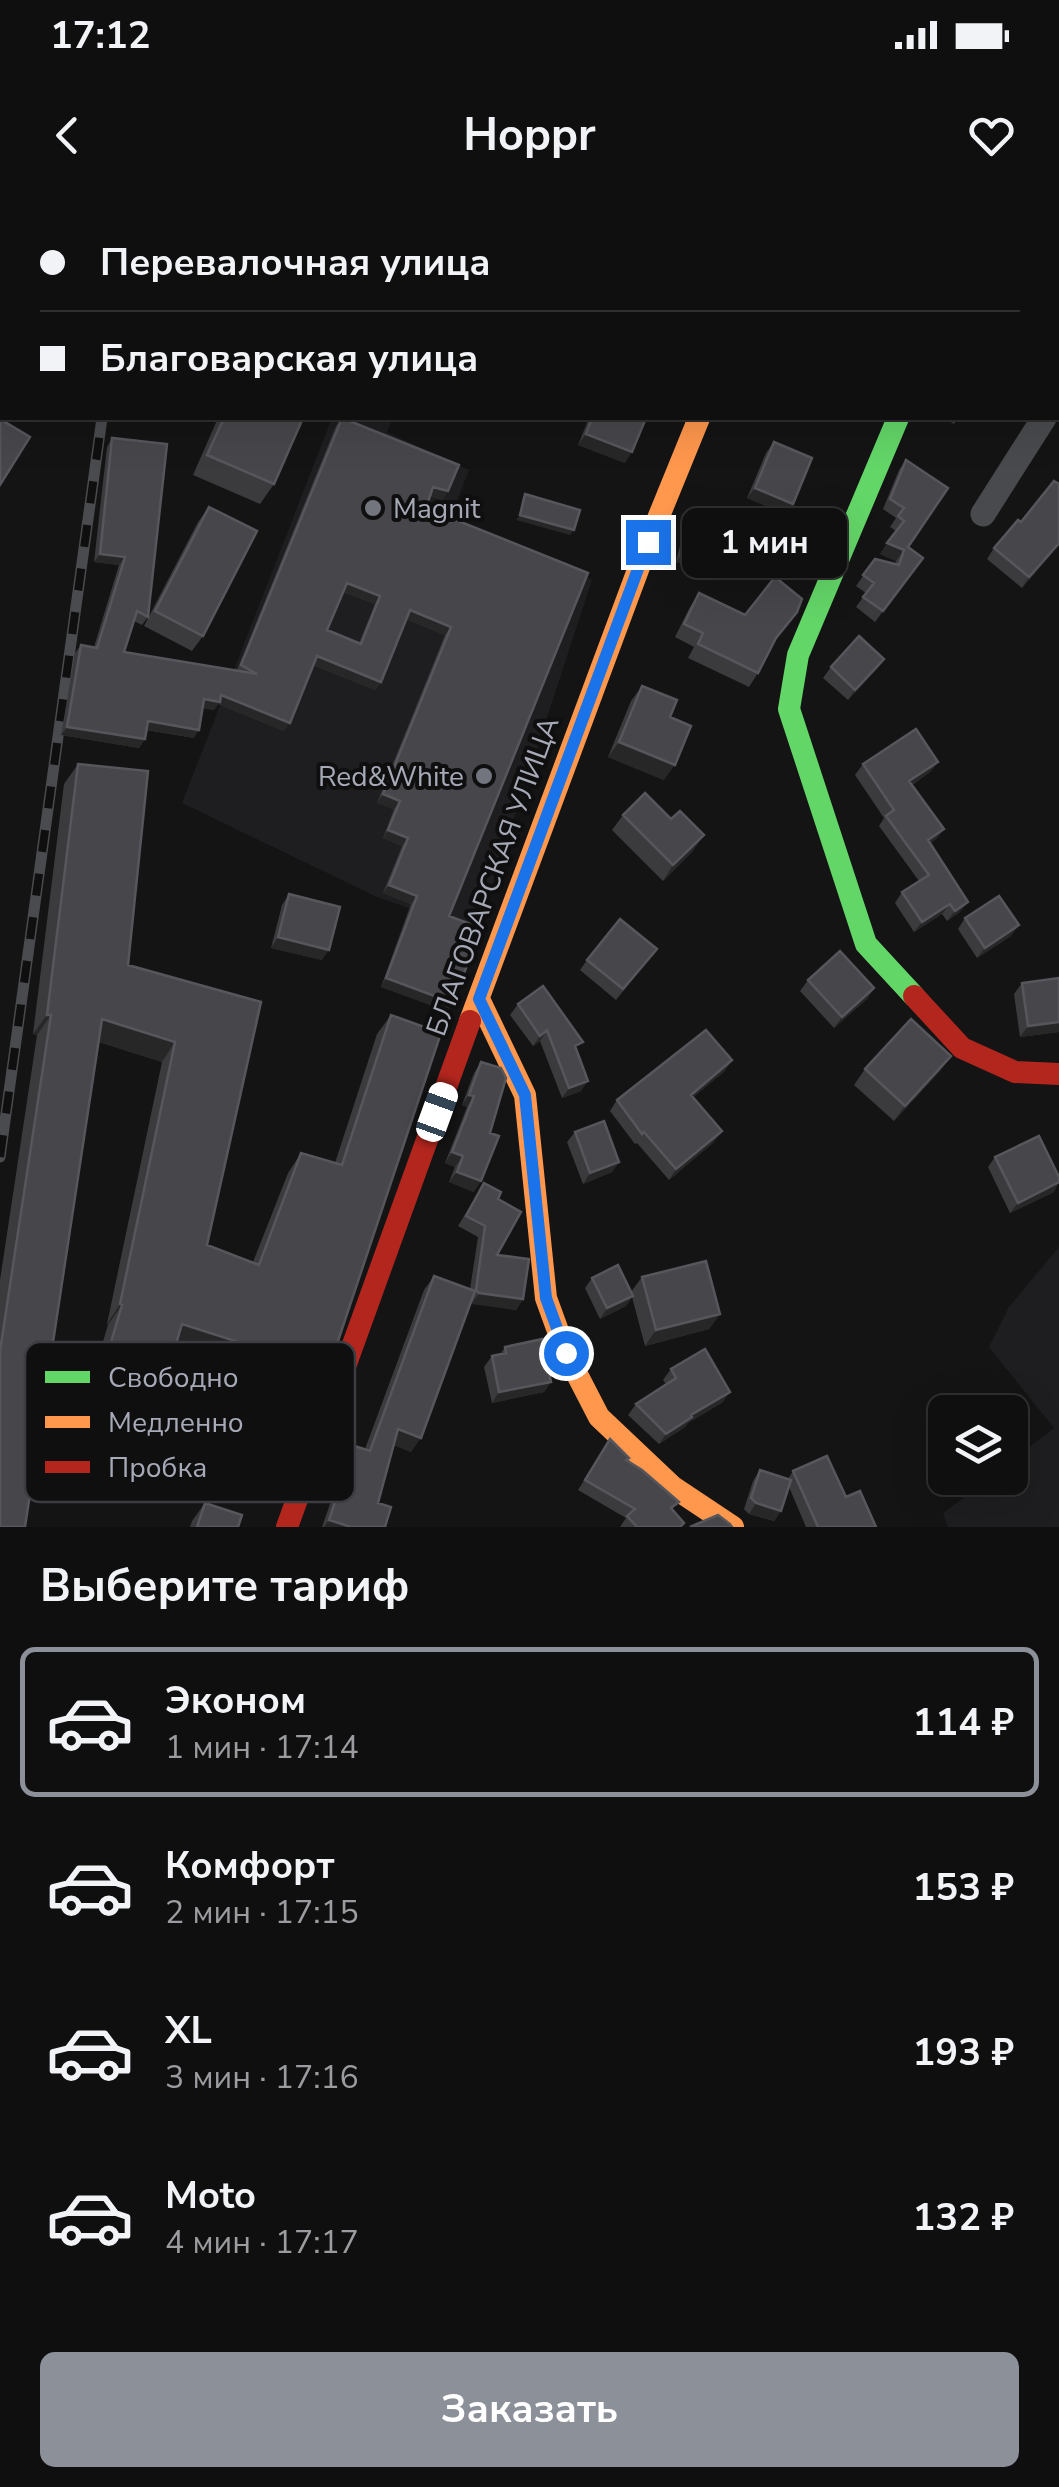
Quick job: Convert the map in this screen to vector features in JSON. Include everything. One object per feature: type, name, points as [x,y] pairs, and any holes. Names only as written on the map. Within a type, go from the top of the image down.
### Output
[{"type":"street","name":"БЛАГОВАРСКАЯ УЛИЦА","points":[[354,1342],[648,542],[698,420]]},
{"type":"street","points":[[897,420],[798,655],[789,709],[866,944],[962,1048],[1014,1072],[1059,1074]]},
{"type":"street","points":[[983,514],[1043,420]]},
{"type":"street","points":[[479,999],[525,1095],[546,1298],[566,1353],[599,1417],[673,1487],[733,1527]]},
{"type":"street","name":"БЛАГОВАРСКАЯ УЛИЦА","points":[[287,1527],[296,1502]]},
{"type":"shaded area","points":[[331,420],[392,420],[387,432],[469,470],[450,519],[592,580],[477,932],[377,897],[182,803]]},
{"type":"shaded area","points":[[1059,1247],[1059,1527],[948,1527],[943,1513],[967,1495],[1028,1495],[1028,1448],[1054,1428],[989,1347],[1009,1307]]},
{"type":"building","points":[[0,420],[2,420],[30,437],[0,485]]},
{"type":"building","points":[[223,420],[302,420],[274,484],[207,455]]},
{"type":"building","points":[[341,420],[459,465],[448,491],[433,487],[426,508],[588,573],[449,916],[481,928],[453,1003],[386,978],[417,896],[389,885],[408,838],[388,830],[400,801],[383,794],[451,627],[410,610],[381,682],[317,656],[290,723],[221,695],[220,702],[204,699],[199,730],[148,721],[145,739],[67,727],[81,645],[97,648],[125,557],[100,554],[112,438],[167,444],[148,617],[137,611],[124,652],[257,674],[241,665]],"holes":[[[347,583],[380,596],[361,644],[327,630]]]},
{"type":"building","points":[[591,420],[645,420],[632,452],[586,434]]},
{"type":"building","points":[[774,442],[812,458],[793,504],[755,488]]},
{"type":"building","points":[[906,460],[948,488],[908,547],[923,558],[883,611],[863,597],[874,583],[863,575],[875,559],[899,565],[904,550],[887,543],[904,521],[898,516],[904,508],[890,499]]},
{"type":"building","points":[[1054,481],[1059,484],[1059,543],[1029,577],[994,548]]},
{"type":"building","points":[[525,494],[580,510],[574,530],[520,515]]},
{"type":"building","points":[[209,507],[257,531],[203,636],[155,611]]},
{"type":"building","points":[[696,511],[770,529],[762,562],[718,552],[716,560],[693,555],[695,548],[687,546]]},
{"type":"building","points":[[775,577],[802,599],[758,673],[698,644],[703,633],[684,624],[699,593],[745,615]]},
{"type":"building","points":[[859,636],[884,659],[855,690],[831,667]]},
{"type":"building","points":[[642,686],[677,700],[670,717],[691,726],[675,765],[619,742]]},
{"type":"building","points":[[916,729],[938,762],[909,781],[944,829],[928,840],[968,902],[955,911],[950,904],[922,922],[902,892],[929,875],[886,816],[894,810],[863,764]]},
{"type":"building","points":[[78,764],[148,771],[128,965],[261,1002],[207,1245],[259,1265],[301,1153],[342,1165],[391,1015],[441,1033],[338,1342],[238,1342],[182,1324],[177,1342],[111,1342],[122,1305],[175,1042],[102,1019],[53,1342],[25,1342],[25,1502],[29,1502],[25,1527],[0,1527],[0,1351],[51,1015],[47,1015]]},
{"type":"building","points":[[645,793],[671,819],[680,811],[704,835],[673,865],[623,815]]},
{"type":"building","points":[[289,894],[340,907],[329,950],[278,937]]},
{"type":"building","points":[[999,896],[1019,925],[985,948],[965,918]]},
{"type":"building","points":[[620,919],[657,949],[623,989],[587,960]]},
{"type":"building","points":[[840,951],[874,988],[842,1017],[808,980]]},
{"type":"building","points":[[1059,978],[1059,1022],[1028,1026],[1022,983]]},
{"type":"building","points":[[543,986],[583,1042],[575,1046],[588,1081],[569,1088],[547,1030],[540,1036],[518,1004]]},
{"type":"building","points":[[911,1019],[951,1056],[905,1106],[865,1069]]},
{"type":"building","points":[[706,1030],[732,1060],[691,1095],[722,1131],[676,1169],[642,1134],[617,1100]]},
{"type":"building","points":[[481,1062],[501,1068],[506,1078],[490,1133],[499,1136],[481,1181],[457,1172],[463,1156],[452,1152],[474,1096],[469,1095]]},
{"type":"building","points":[[604,1121],[619,1162],[590,1173],[575,1132]]},
{"type":"building","points":[[1039,1136],[1059,1182],[1018,1203],[995,1157]]},
{"type":"building","points":[[484,1183],[501,1192],[498,1199],[521,1212],[497,1255],[529,1259],[523,1299],[476,1290],[485,1226],[466,1216]]},
{"type":"building","points":[[706,1261],[720,1314],[656,1330],[642,1277]]},
{"type":"building","points":[[618,1265],[633,1296],[607,1308],[592,1278]]},
{"type":"building","points":[[434,1276],[475,1291],[421,1438],[398,1429],[378,1503],[391,1507],[385,1527],[351,1527],[329,1520],[335,1502],[355,1502],[355,1446],[370,1451]]},
{"type":"building","points":[[542,1339],[551,1382],[499,1392],[492,1356],[506,1353],[505,1347]]},
{"type":"building","points":[[705,1349],[730,1392],[666,1434],[636,1404],[676,1378],[671,1369]]},
{"type":"building","points":[[610,1439],[629,1458],[626,1460],[679,1502],[671,1508],[684,1523],[680,1527],[637,1527],[627,1516],[635,1509],[585,1480]]},
{"type":"building","points":[[827,1456],[846,1497],[860,1491],[876,1527],[818,1527],[793,1471]]},
{"type":"building","points":[[760,1470],[791,1480],[781,1511],[751,1498]]},
{"type":"building","points":[[205,1503],[242,1515],[238,1527],[197,1527]]},
{"type":"building","points":[[718,1515],[732,1527],[690,1527]]},
{"type":"railway","points":[[0,1157],[102,420]]},
{"type":"traffic: fast","points":[[897,420],[798,655],[789,709],[866,944],[914,996]]},
{"type":"traffic: slow","points":[[470,1021],[648,543],[698,420]]},
{"type":"traffic: slow","points":[[479,999],[525,1095],[546,1298],[566,1353],[599,1417],[673,1487],[733,1527]]},
{"type":"traffic: jam","points":[[914,996],[962,1048],[1015,1072],[1059,1074]]},
{"type":"traffic: jam","points":[[354,1342],[470,1021]]},
{"type":"traffic: jam","points":[[287,1527],[296,1502]]},
{"type":"place","name":"Magnit","points":[[373,508]]},
{"type":"place","name":"Red&White","points":[[484,776]]},
{"type":"route","points":[[566,1353],[546,1298],[525,1095],[479,999],[648,542]]}]
